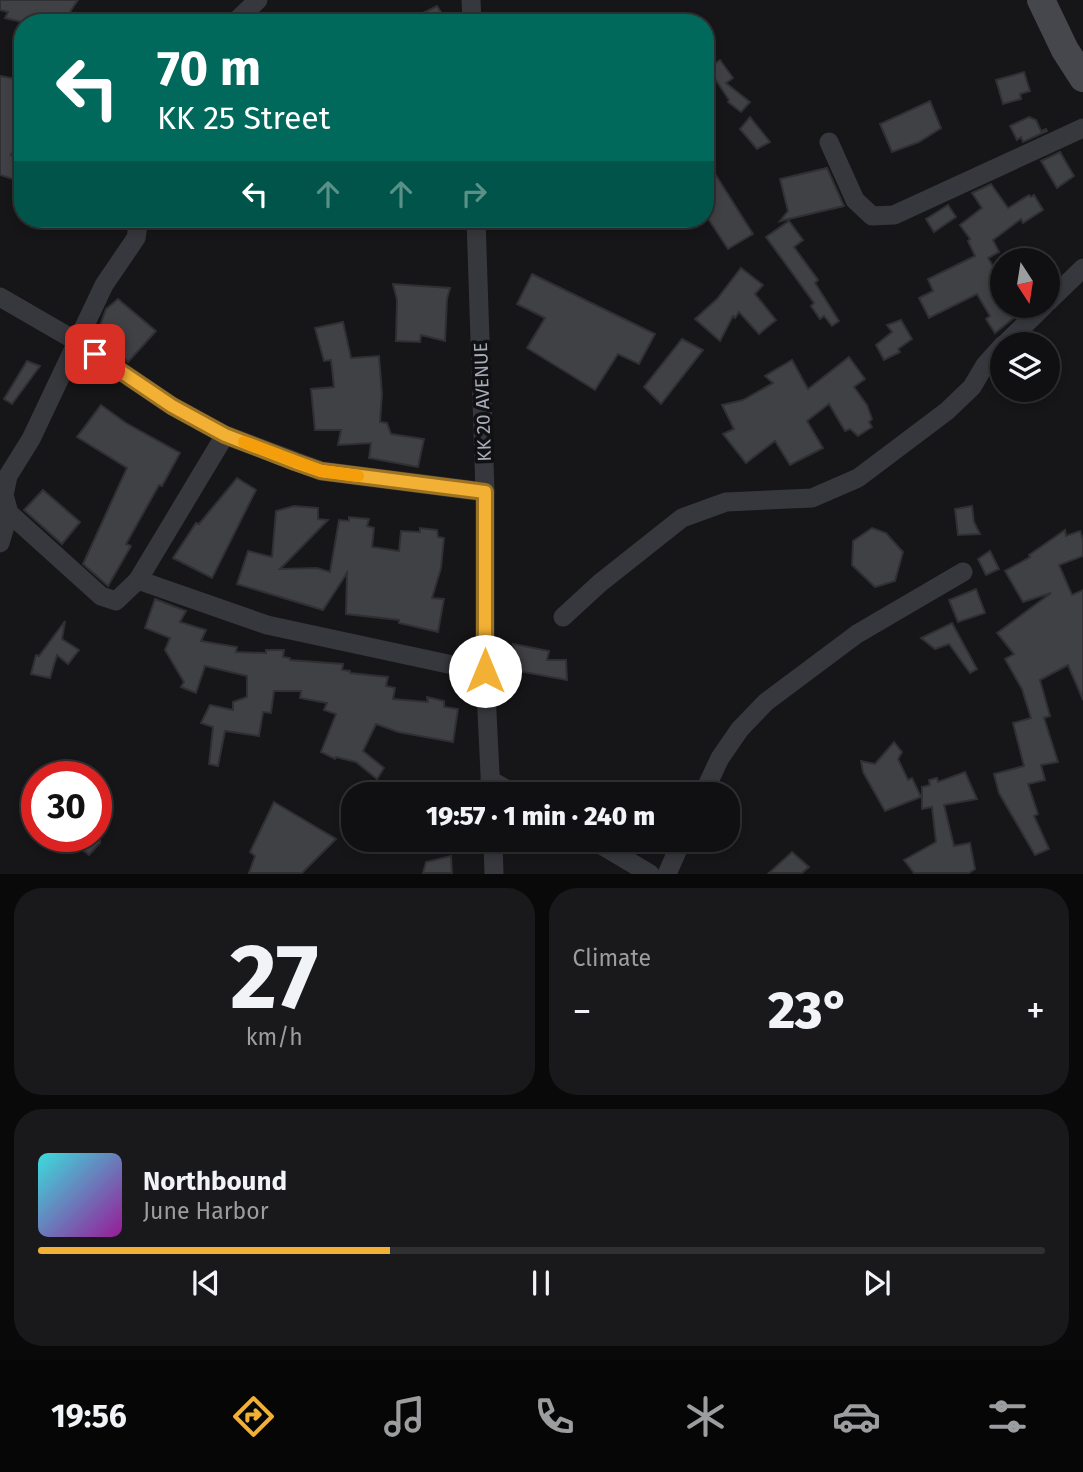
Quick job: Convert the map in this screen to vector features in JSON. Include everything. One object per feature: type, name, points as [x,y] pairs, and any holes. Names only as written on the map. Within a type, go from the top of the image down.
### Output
[{"type":"street","points":[[243,14],[258,0]]},
{"type":"street","points":[[1041,0],[1065,50],[1083,78]]},
{"type":"street","points":[[829,142],[855,200],[872,216],[894,215],[1083,128]]},
{"type":"street","points":[[0,543],[8,476],[31,439],[104,285],[136,238],[138,228]]},
{"type":"street","name":"KK 20 AVENUE","points":[[477,228],[485,492],[485,671],[490,782]]},
{"type":"street","points":[[1060,290],[1083,268]]},
{"type":"street","points":[[0,297],[76,341],[172,406],[225,435],[321,471],[485,492]]},
{"type":"street","points":[[1017,332],[1031,318]]},
{"type":"street","points":[[563,617],[600,583],[682,518],[726,502],[812,498],[858,478],[947,411],[972,387],[990,359]]},
{"type":"street","points":[[5,511],[109,601],[116,601],[138,580],[225,435]]},
{"type":"street","points":[[709,782],[720,758],[740,729],[766,702],[857,634],[963,572]]},
{"type":"street","points":[[138,580],[267,625],[485,671]]},
{"type":"street","points":[[493,852],[494,873]]},
{"type":"street","points":[[614,852],[650,873]]},
{"type":"street","points":[[667,873],[677,852]]},
{"type":"building","points":[[0,0],[78,0],[70,12],[73,14],[14,14],[14,20],[5,18],[8,12],[0,10]]},
{"type":"building","points":[[437,6],[442,14],[424,14]]},
{"type":"building","points":[[720,60],[733,78],[726,83],[750,102],[741,112],[728,102],[714,77],[714,64]]},
{"type":"building","points":[[1024,72],[1030,91],[1020,94],[1021,99],[1003,104],[996,80]]},
{"type":"building","points":[[0,76],[14,78],[14,150],[11,155],[14,156],[14,176],[13,179],[0,175]]},
{"type":"building","points":[[930,101],[941,128],[919,142],[892,152],[880,124]]},
{"type":"building","points":[[750,117],[770,142],[757,149],[740,129]]},
{"type":"building","points":[[1029,117],[1036,120],[1041,131],[1047,131],[1023,142],[1021,137],[1017,140],[1010,126]]},
{"type":"building","points":[[1060,152],[1074,176],[1057,188],[1041,161]]},
{"type":"building","points":[[827,168],[844,206],[780,221],[788,211],[780,179]]},
{"type":"building","points":[[714,172],[753,234],[728,249],[714,228]]},
{"type":"building","points":[[991,184],[1008,208],[1029,195],[1034,195],[1043,210],[1023,223],[1021,219],[993,240],[997,248],[990,248],[988,258],[990,316],[977,294],[929,318],[919,298],[933,291],[928,279],[975,256],[968,241],[970,239],[960,225],[982,208],[972,193]]},
{"type":"building","points":[[948,205],[956,217],[934,232],[926,219]]},
{"type":"building","points":[[789,221],[803,240],[794,247],[818,280],[815,283],[839,321],[832,326],[824,316],[820,319],[811,306],[814,303],[766,237]]},
{"type":"building","points":[[741,268],[763,285],[755,294],[776,320],[759,334],[739,312],[735,318],[733,316],[720,341],[695,319],[717,299]]},
{"type":"building","points":[[532,274],[655,334],[639,364],[618,354],[595,390],[527,348],[545,318],[517,304]]},
{"type":"building","points":[[393,284],[450,288],[445,341],[421,335],[420,342],[396,341],[397,300]]},
{"type":"building","points":[[118,299],[156,331],[128,362],[110,345],[108,348],[95,339],[106,309]]},
{"type":"building","points":[[990,316],[1014,318],[996,332],[986,319]]},
{"type":"building","points":[[901,320],[912,339],[898,349],[900,352],[884,360],[876,345],[892,332],[887,325]]},
{"type":"building","points":[[343,322],[351,358],[379,356],[382,394],[380,422],[387,423],[391,434],[424,439],[418,467],[369,458],[371,443],[338,445],[341,430],[315,430],[311,389],[334,387],[331,360],[324,361],[315,328]]},
{"type":"building","points":[[682,339],[703,350],[661,404],[644,387]]},
{"type":"building","points":[[849,357],[865,379],[854,387],[867,405],[872,427],[858,436],[850,429],[845,431],[829,404],[807,421],[823,448],[790,465],[775,441],[746,463],[723,434],[734,429],[722,405],[743,400],[773,383],[765,376],[792,360],[808,389]]},
{"type":"building","points":[[27,361],[40,366],[12,404],[4,399]]},
{"type":"building","points":[[101,405],[126,423],[180,453],[126,544],[131,546],[108,586],[83,564],[127,468],[77,437]]},
{"type":"building","points":[[237,478],[256,490],[212,578],[173,558],[196,523],[199,524]]},
{"type":"building","points":[[43,490],[80,522],[62,544],[24,510]]},
{"type":"building","points":[[294,506],[318,508],[318,519],[328,520],[280,569],[317,568],[330,572],[339,520],[349,521],[349,517],[369,519],[367,526],[374,528],[372,547],[399,551],[401,531],[420,532],[420,528],[437,530],[438,537],[444,538],[441,568],[432,598],[444,599],[438,632],[399,623],[399,620],[346,614],[347,573],[323,610],[237,584],[248,551],[272,557],[276,511]]},
{"type":"building","points":[[972,506],[974,522],[980,534],[958,535],[955,509]]},
{"type":"building","points":[[872,528],[886,533],[903,552],[895,581],[875,587],[852,565],[853,541]]},
{"type":"building","points":[[1065,530],[1066,536],[1080,531],[1083,540],[1083,556],[1059,565],[1072,595],[1083,590],[1083,700],[1068,665],[1040,680],[1050,716],[1044,718],[1058,762],[1041,765],[1045,780],[1028,784],[1038,814],[1034,816],[1049,849],[1035,855],[999,793],[994,774],[1024,766],[1013,723],[1031,718],[1022,689],[1005,659],[1014,654],[997,633],[1051,593],[1023,602],[1005,571],[1030,557],[1029,555]]},
{"type":"building","points":[[990,551],[999,569],[986,575],[978,559]]},
{"type":"building","points":[[976,589],[985,613],[958,622],[949,600]]},
{"type":"building","points":[[155,599],[186,611],[180,622],[206,630],[201,641],[237,647],[236,652],[266,653],[266,650],[284,650],[283,657],[290,660],[343,664],[342,670],[350,673],[388,677],[386,686],[395,688],[393,699],[428,702],[427,697],[444,701],[444,707],[458,709],[453,742],[398,732],[376,724],[363,751],[384,768],[377,779],[356,762],[336,757],[335,759],[321,752],[336,714],[324,710],[327,703],[300,698],[301,691],[274,691],[271,713],[263,712],[259,736],[225,731],[218,766],[209,764],[213,727],[201,723],[210,705],[233,710],[233,702],[247,697],[247,676],[205,666],[196,693],[181,687],[184,682],[165,650],[170,638],[145,628]]},
{"type":"building","points":[[65,621],[62,639],[79,650],[68,664],[57,655],[50,678],[31,674],[36,655],[39,656]]},
{"type":"building","points":[[952,623],[977,669],[970,673],[949,644],[935,649],[921,638]]},
{"type":"building","points":[[513,644],[549,651],[547,660],[566,660],[567,680],[518,671],[519,661],[514,658]]},
{"type":"building","points":[[894,742],[902,752],[898,759],[908,780],[912,778],[921,797],[885,811],[863,772],[861,761],[875,764]]},
{"type":"building","points":[[965,772],[977,799],[944,805],[954,846],[970,843],[975,869],[969,873],[914,873],[904,860],[936,842],[932,807],[922,809],[922,787],[930,785],[929,780],[937,778],[938,782]]},
{"type":"building","points":[[274,802],[336,839],[302,873],[249,873],[255,856],[250,852]]},
{"type":"building","points":[[792,852],[809,867],[802,873],[769,873]]},
{"type":"building","points":[[451,856],[452,873],[423,873],[426,862]]},
{"type":"slow traffic","points":[[244,442],[321,471],[358,476]]},
{"type":"route","points":[[95,354],[172,406],[225,435],[295,462],[321,471],[485,492],[485,671]]}]
